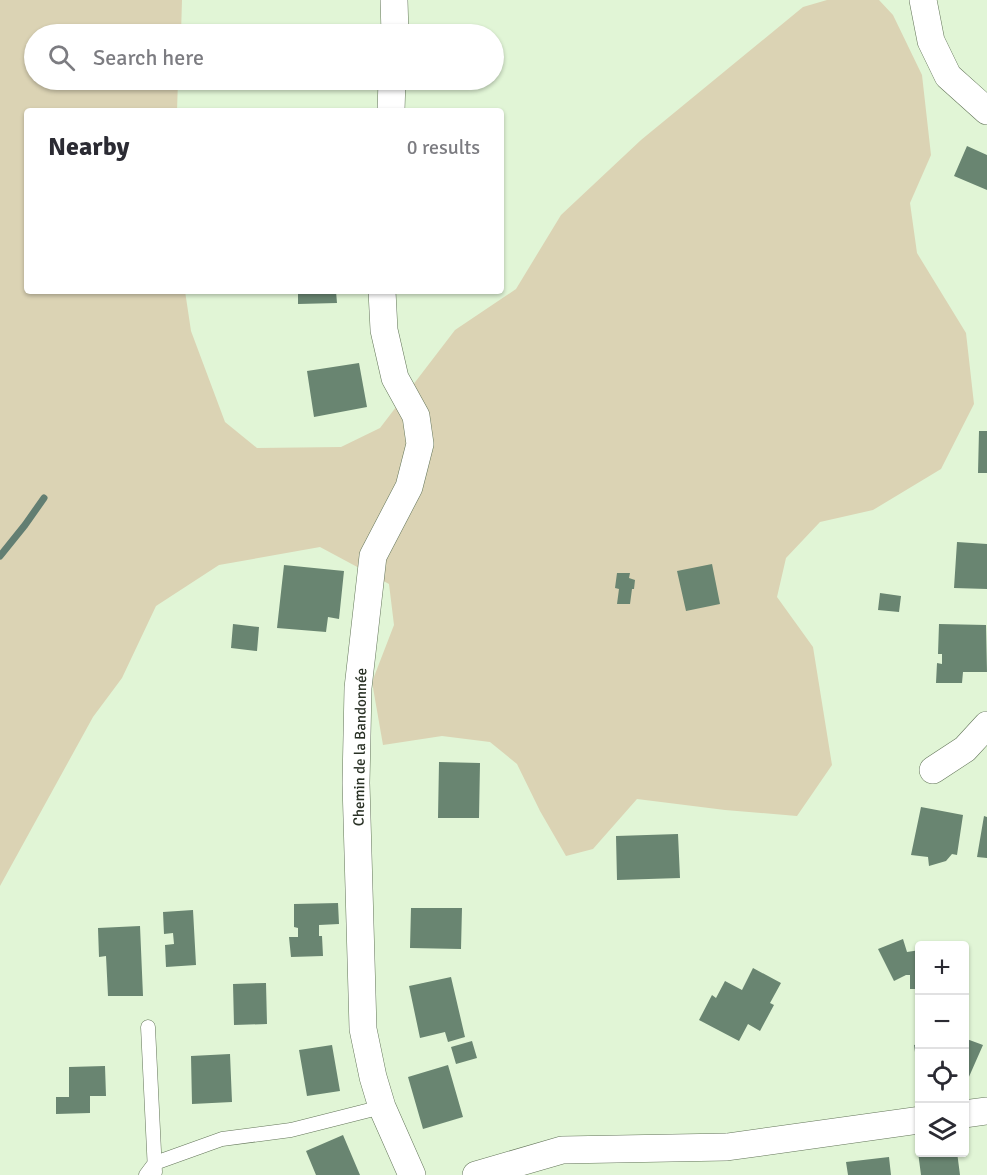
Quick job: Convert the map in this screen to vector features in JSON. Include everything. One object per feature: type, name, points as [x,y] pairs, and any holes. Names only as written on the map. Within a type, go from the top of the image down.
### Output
[{"type":"street","points":[[394,0],[395,24]]},
{"type":"street","points":[[923,0],[931,41],[948,76],[987,111]]},
{"type":"street","points":[[390,108],[391,90]]},
{"type":"street","name":"Chemin de la Bandonnée","points":[[382,294],[384,330],[395,378],[416,416],[420,444],[408,487],[373,556],[358,688],[356,783],[363,1029],[382,1107],[412,1175]]},
{"type":"street","points":[[933,770],[965,749],[987,724]]},
{"type":"street","points":[[969,1113],[987,1111]]},
{"type":"street","points":[[476,1175],[562,1150],[726,1147],[915,1121]]},
{"type":"lane","points":[[148,1027],[155,1169]]},
{"type":"lane","points":[[146,1175],[222,1139],[291,1130],[382,1107]]},
{"type":"shaded area","points":[[0,0],[182,0],[181,24],[24,24],[24,90],[178,90],[177,108],[24,108],[24,294],[185,294],[191,331],[225,422],[257,448],[341,447],[380,428],[455,330],[516,289],[561,215],[641,140],[803,7],[827,0],[879,0],[893,15],[922,75],[931,155],[910,203],[917,253],[966,333],[974,404],[941,469],[873,510],[820,522],[786,558],[777,597],[813,647],[832,765],[797,816],[637,799],[593,849],[566,856],[517,764],[490,742],[442,736],[383,745],[372,682],[394,625],[389,584],[320,547],[219,565],[156,606],[122,678],[93,717],[0,886]]},
{"type":"building","points":[[967,146],[987,155],[987,190],[954,176]]},
{"type":"building","points":[[298,294],[336,294],[337,303],[298,304]]},
{"type":"building","points":[[359,363],[367,407],[314,417],[307,371]]},
{"type":"building","points":[[979,431],[987,431],[987,473],[978,473]]},
{"type":"building","points":[[957,542],[987,544],[987,589],[954,588]]},
{"type":"building","points":[[712,564],[720,604],[686,611],[677,571]]},
{"type":"building","points":[[284,565],[344,571],[339,619],[328,617],[326,632],[277,628]]},
{"type":"building","points":[[617,573],[630,573],[629,578],[635,580],[630,604],[617,604],[619,589],[615,588]]},
{"type":"building","points":[[880,593],[901,596],[899,612],[878,610]]},
{"type":"building","points":[[233,624],[259,627],[257,651],[231,648]]},
{"type":"building","points":[[939,624],[986,625],[987,672],[963,672],[962,683],[936,683],[937,663],[942,664],[942,654],[938,654]]},
{"type":"building","points":[[439,762],[480,763],[479,818],[438,818]]},
{"type":"building","points":[[921,807],[963,815],[957,855],[952,854],[946,861],[929,866],[928,857],[911,855]]},
{"type":"building","points":[[984,816],[987,817],[987,858],[977,857]]},
{"type":"building","points":[[678,834],[680,878],[617,880],[616,836]]},
{"type":"building","points":[[338,903],[339,924],[319,925],[323,956],[291,957],[289,937],[298,937],[298,928],[294,927],[294,904]]},
{"type":"building","points":[[411,908],[462,908],[461,949],[410,948]]},
{"type":"building","points":[[193,910],[196,965],[166,967],[165,945],[174,944],[173,933],[164,934],[163,912]]},
{"type":"building","points":[[140,926],[143,996],[108,996],[106,956],[99,957],[98,928]]},
{"type":"building","points":[[903,939],[907,952],[915,951],[915,989],[910,989],[910,975],[894,981],[878,949]]},
{"type":"building","points":[[753,968],[781,983],[770,1003],[774,1005],[760,1031],[748,1024],[739,1041],[699,1020],[712,995],[716,998],[725,981],[742,990]]},
{"type":"building","points":[[451,977],[465,1037],[448,1042],[445,1032],[420,1038],[409,986]]},
{"type":"building","points":[[266,983],[267,1024],[234,1025],[233,984]]},
{"type":"building","points":[[969,1040],[983,1045],[969,1077]]},
{"type":"building","points":[[472,1041],[477,1058],[456,1064],[451,1047]]},
{"type":"building","points":[[332,1045],[340,1091],[307,1096],[299,1050]]},
{"type":"building","points":[[230,1054],[232,1102],[192,1104],[191,1056]]},
{"type":"building","points":[[448,1065],[463,1117],[423,1129],[408,1077]]},
{"type":"building","points":[[105,1066],[106,1096],[90,1096],[90,1113],[56,1114],[56,1097],[69,1097],[69,1067]]},
{"type":"building","points":[[343,1135],[360,1175],[316,1175],[306,1151]]},
{"type":"building","points":[[889,1157],[891,1175],[848,1175],[846,1162]]},
{"type":"building","points":[[919,1157],[958,1157],[960,1175],[921,1175]]},
{"type":"waterway","points":[[0,556],[44,498]]}]
